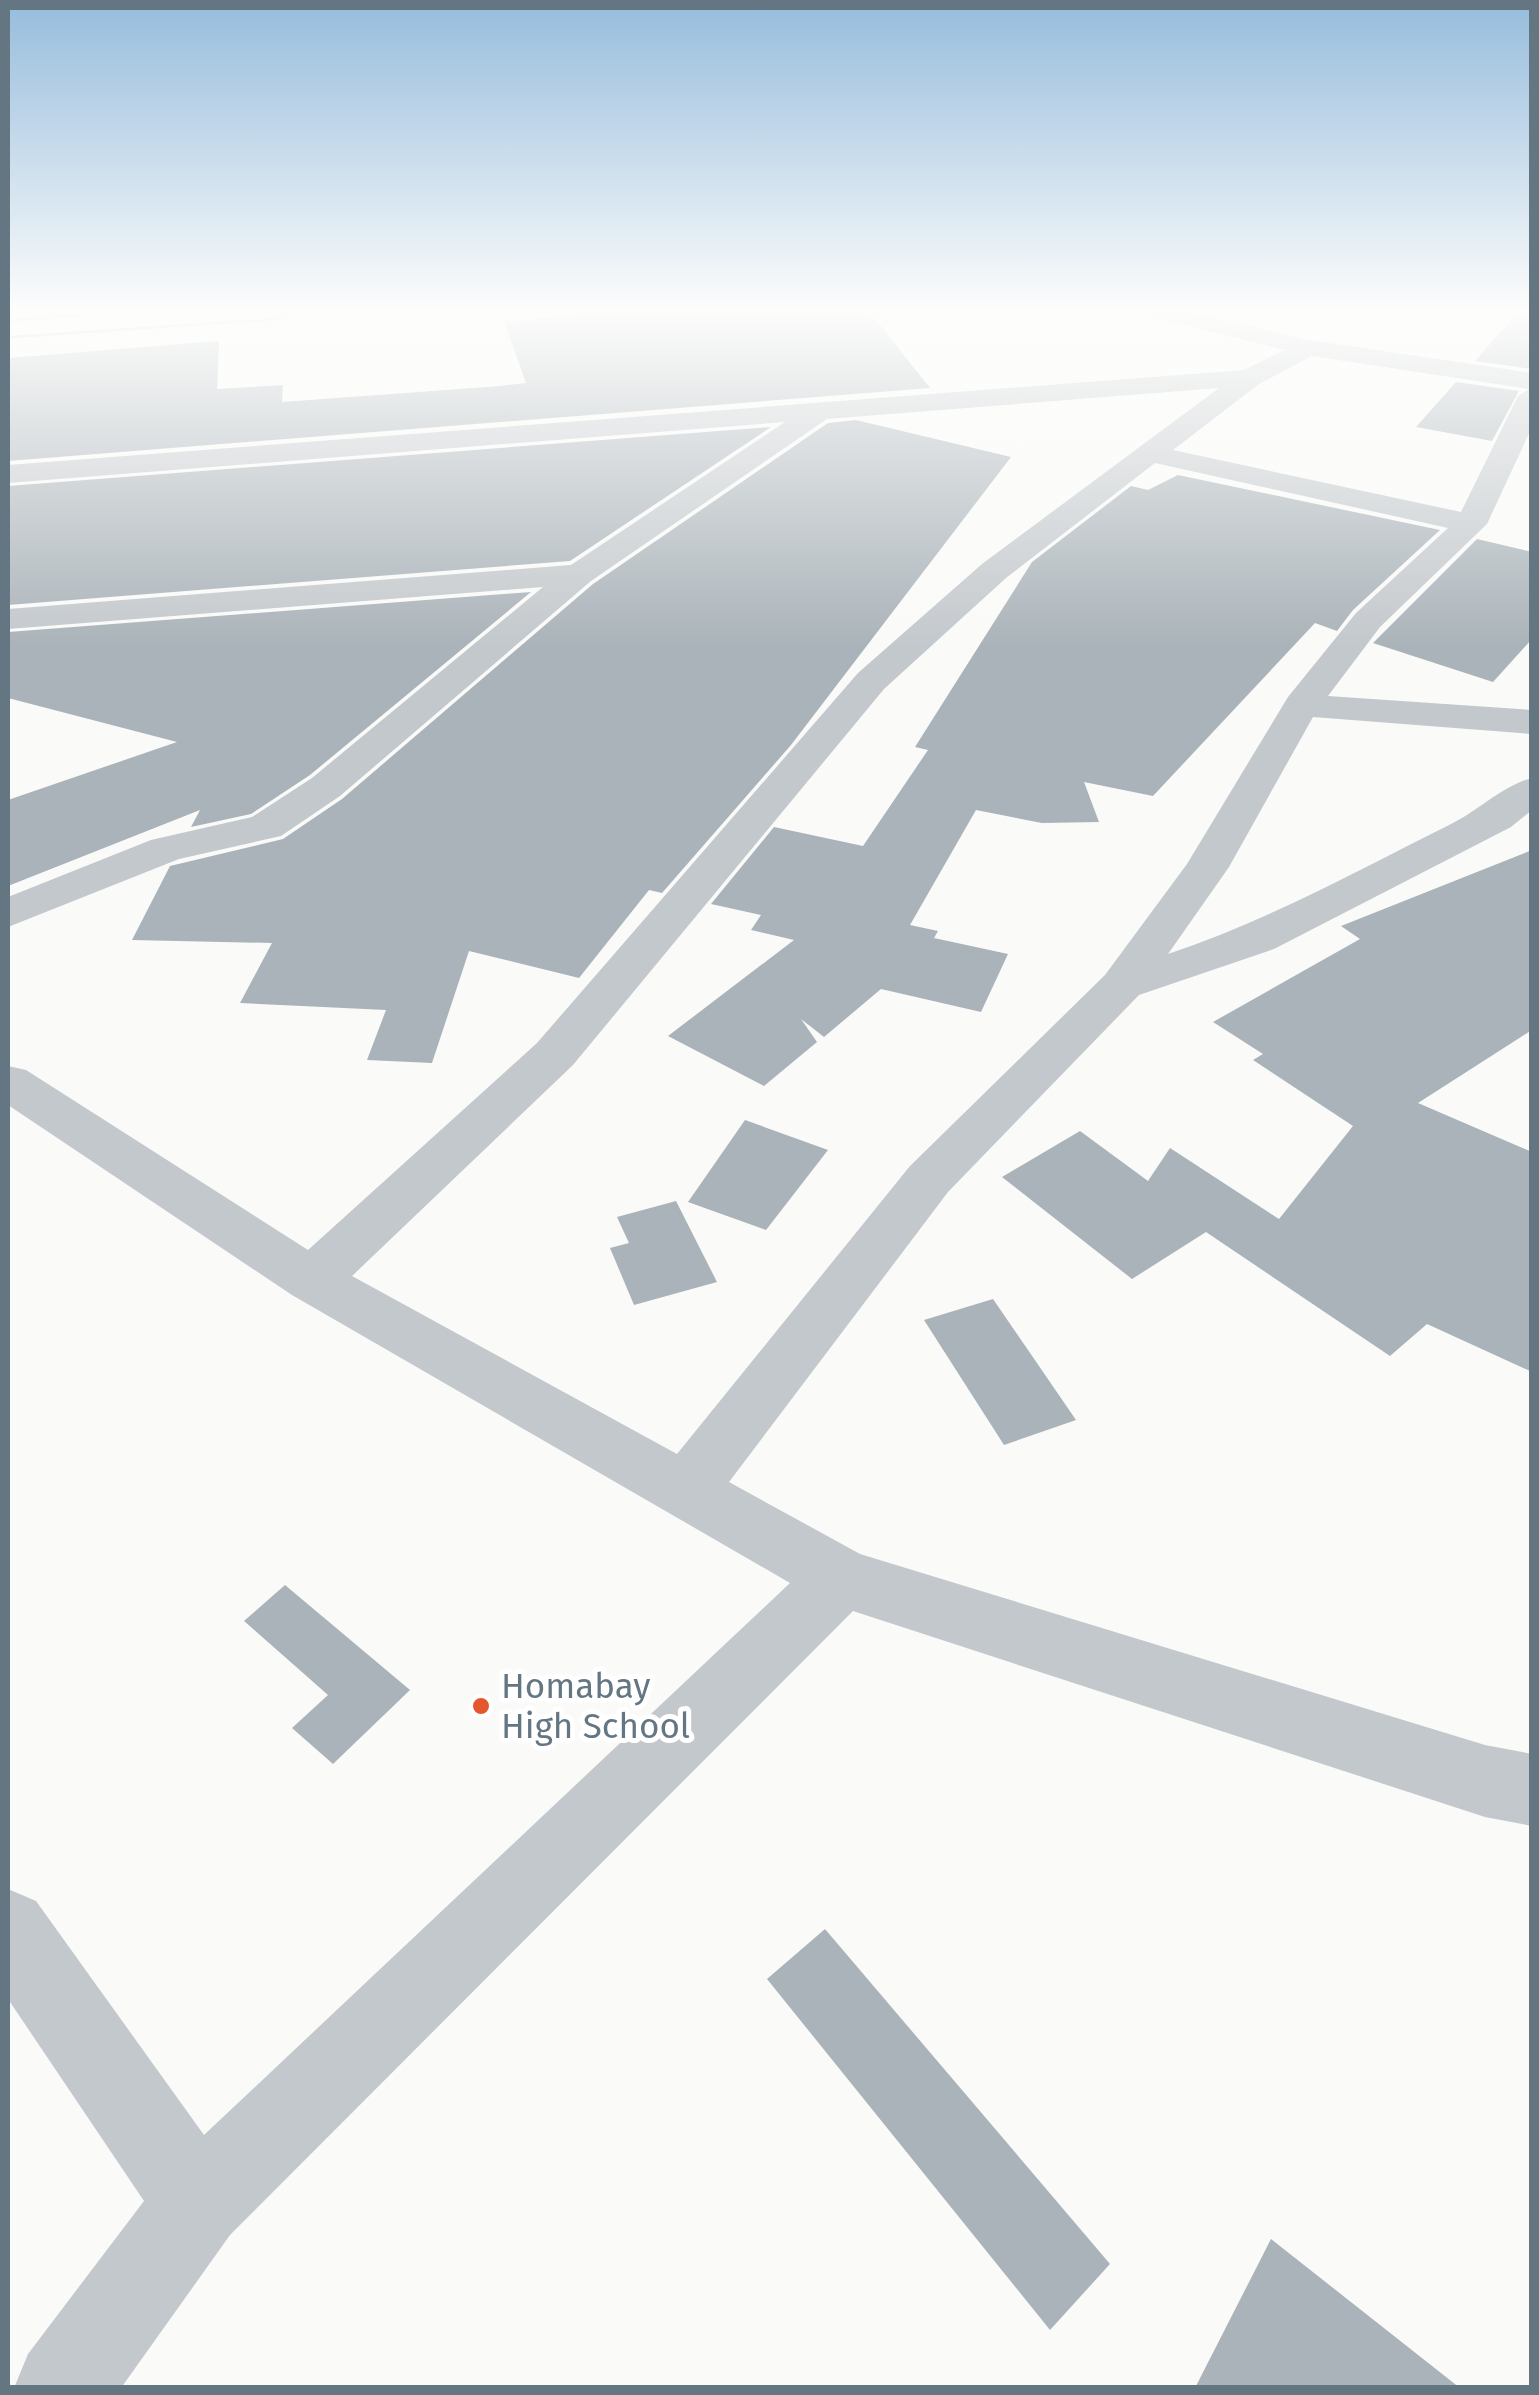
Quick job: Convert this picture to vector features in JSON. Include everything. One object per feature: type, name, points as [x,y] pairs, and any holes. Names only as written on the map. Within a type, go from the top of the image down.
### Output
[{"type":"street","points":[[8,474],[660,423]]},
{"type":"street","points":[[8,913],[166,850],[266,827],[326,787],[579,574],[803,423]]},
{"type":"street","points":[[312,1280],[554,1054],[871,681],[994,571],[1192,423]]},
{"type":"street","points":[[684,1492],[928,1179],[1122,985],[1207,867],[1301,706],[1368,620],[1471,524],[1519,423]]},
{"type":"street","points":[[1152,454],[1471,524]]},
{"type":"street","points":[[8,619],[579,574]]},
{"type":"street","points":[[1301,706],[1532,722]]},
{"type":"street","points":[[1122,985],[1258,939],[1496,818],[1532,790]]},
{"type":"street","points":[[8,1082],[312,1280],[842,1578],[1485,1780],[1532,1790]]},
{"type":"street","points":[[62,2388],[198,2203],[842,1578]]},
{"type":"street","points":[[8,1929],[198,2203]]},
{"type":"building","points":[[8,423],[491,423],[8,461]]},
{"type":"building","points":[[828,423],[868,423],[1011,457],[791,745],[662,893],[649,890],[579,978],[469,951],[432,1063],[367,1060],[386,1010],[240,1003],[272,943],[132,940],[170,866],[283,839],[342,799],[593,584]]},
{"type":"building","points":[[1420,423],[1502,423],[1492,441],[1416,427]]},
{"type":"building","points":[[771,427],[570,561],[8,605],[8,486]]},
{"type":"building","points":[[1178,475],[1440,530],[1353,610],[1337,631],[1315,623],[1153,796],[1084,782],[1099,822],[1042,823],[976,810],[910,925],[938,931],[934,938],[1008,954],[981,1012],[881,989],[824,1037],[801,1019],[817,1042],[764,1086],[668,1036],[794,940],[751,930],[761,915],[711,904],[774,827],[863,846],[928,750],[915,747],[1032,562],[1131,486],[1148,490]]},
{"type":"building","points":[[1477,539],[1532,552],[1532,639],[1493,682],[1373,643]]},
{"type":"building","points":[[531,592],[310,775],[251,814],[191,827],[200,810],[8,886],[8,800],[177,742],[8,698],[8,632]]},
{"type":"building","points":[[1532,850],[1532,1030],[1418,1103],[1532,1152],[1532,1372],[1427,1324],[1390,1356],[1206,1232],[1132,1279],[1002,1177],[1080,1131],[1148,1181],[1170,1148],[1279,1219],[1353,1126],[1253,1060],[1263,1054],[1213,1022],[1360,939],[1341,926]]},
{"type":"building","points":[[745,1120],[828,1150],[766,1230],[688,1202]]},
{"type":"building","points":[[676,1201],[717,1282],[634,1305],[610,1248],[629,1243],[617,1217]]},
{"type":"building","points":[[993,1299],[1076,1420],[1004,1445],[924,1320]]},
{"type":"building","points":[[285,1585],[410,1690],[333,1764],[292,1728],[328,1695],[244,1621]]},
{"type":"building","points":[[825,1929],[1110,2264],[1050,2330],[767,1979]]},
{"type":"building","points":[[1271,2239],[1460,2388],[1195,2388]]},
{"type":"place","name":"Homabay High School","points":[[481,1706]]}]
